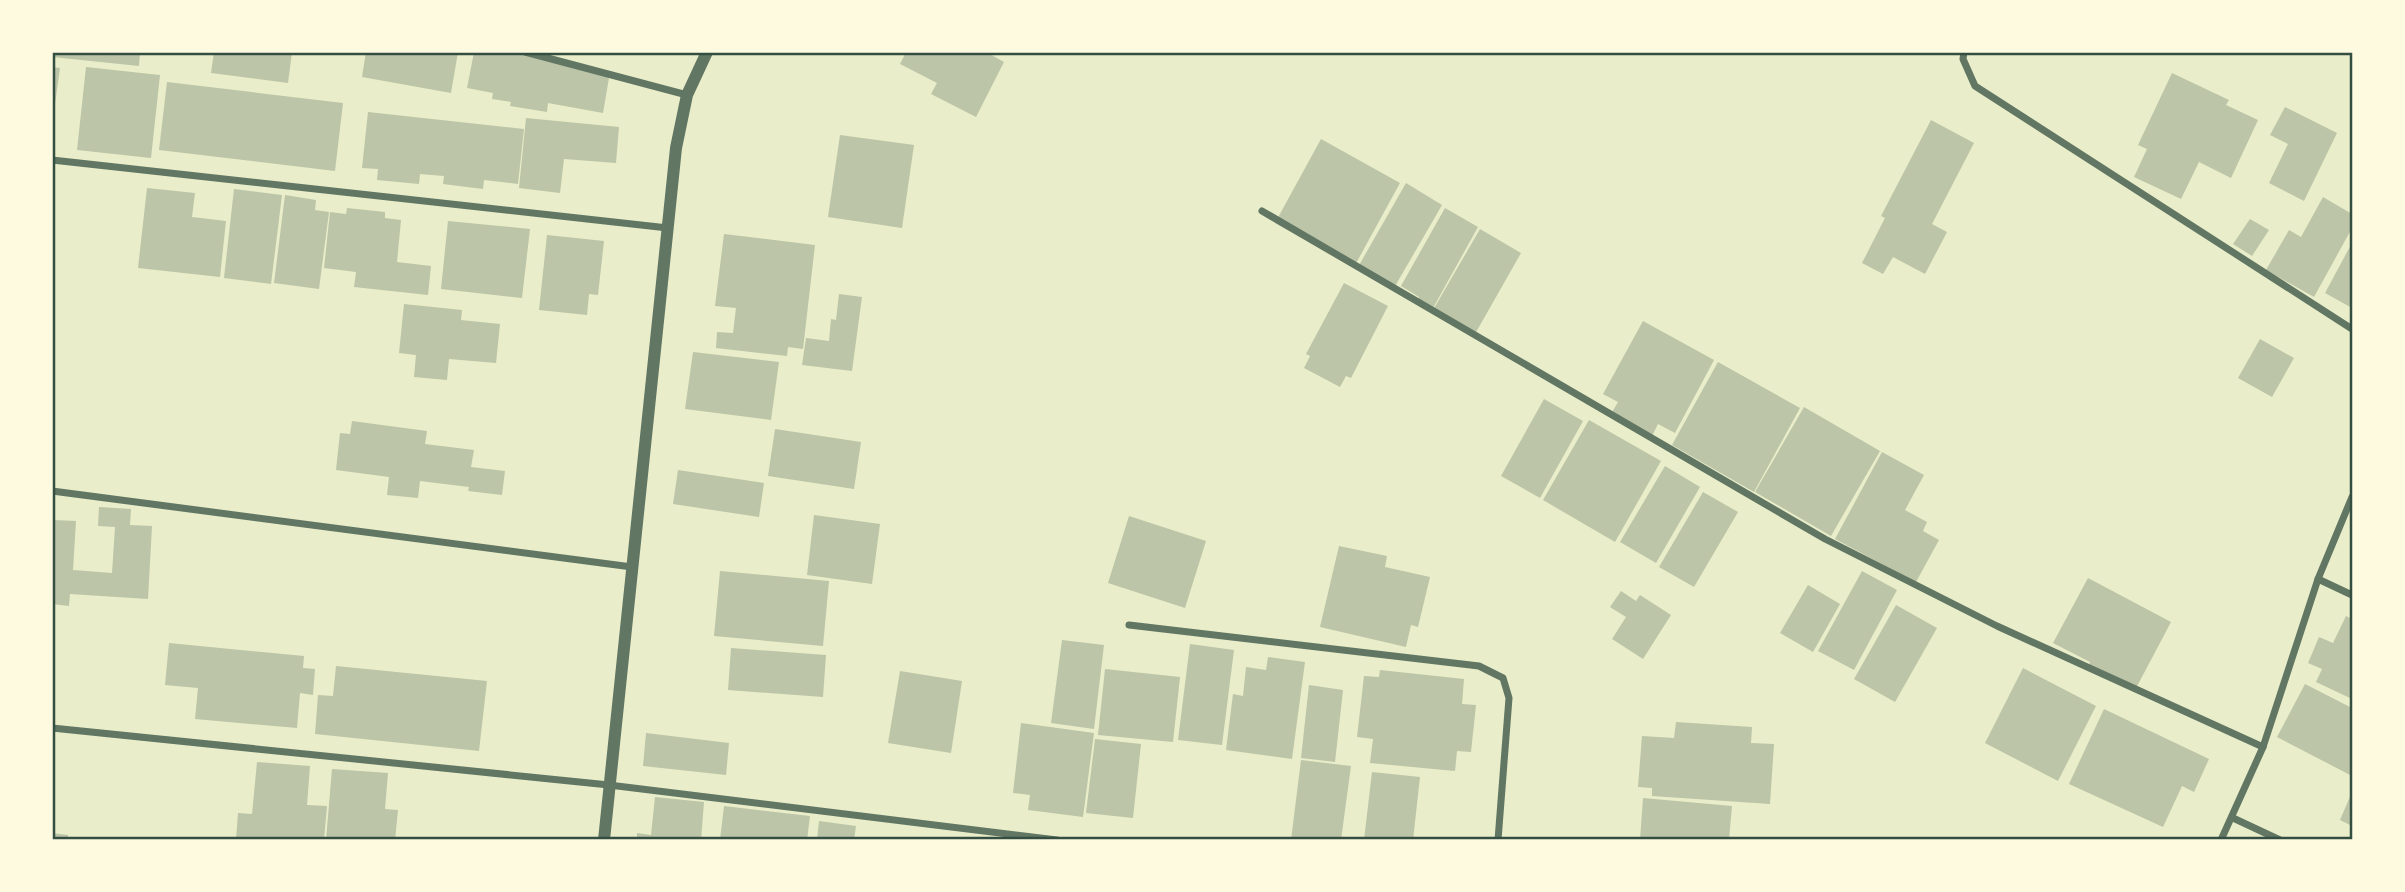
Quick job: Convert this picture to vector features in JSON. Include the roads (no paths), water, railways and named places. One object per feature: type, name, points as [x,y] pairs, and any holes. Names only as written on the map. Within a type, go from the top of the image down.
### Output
[{"type":"street","points":[[525,52],[687,96]]},
{"type":"street","points":[[604,839],[676,148],[687,96],[707,52]]},
{"type":"street","points":[[1964,52],[1963,58],[1975,86],[2353,330]]},
{"type":"street","points":[[52,160],[668,228]]},
{"type":"street","points":[[1262,211],[1825,539],[1997,626],[2263,747]]},
{"type":"street","points":[[52,491],[632,567]]},
{"type":"street","points":[[2221,839],[2233,818],[2263,747],[2318,579],[2353,497]]},
{"type":"street","points":[[2318,579],[2353,595]]},
{"type":"street","points":[[1129,625],[1479,666],[1503,678],[1509,698],[1498,839]]},
{"type":"street","points":[[52,728],[609,785],[1057,839]]},
{"type":"street","points":[[2233,818],[2280,839]]}]
